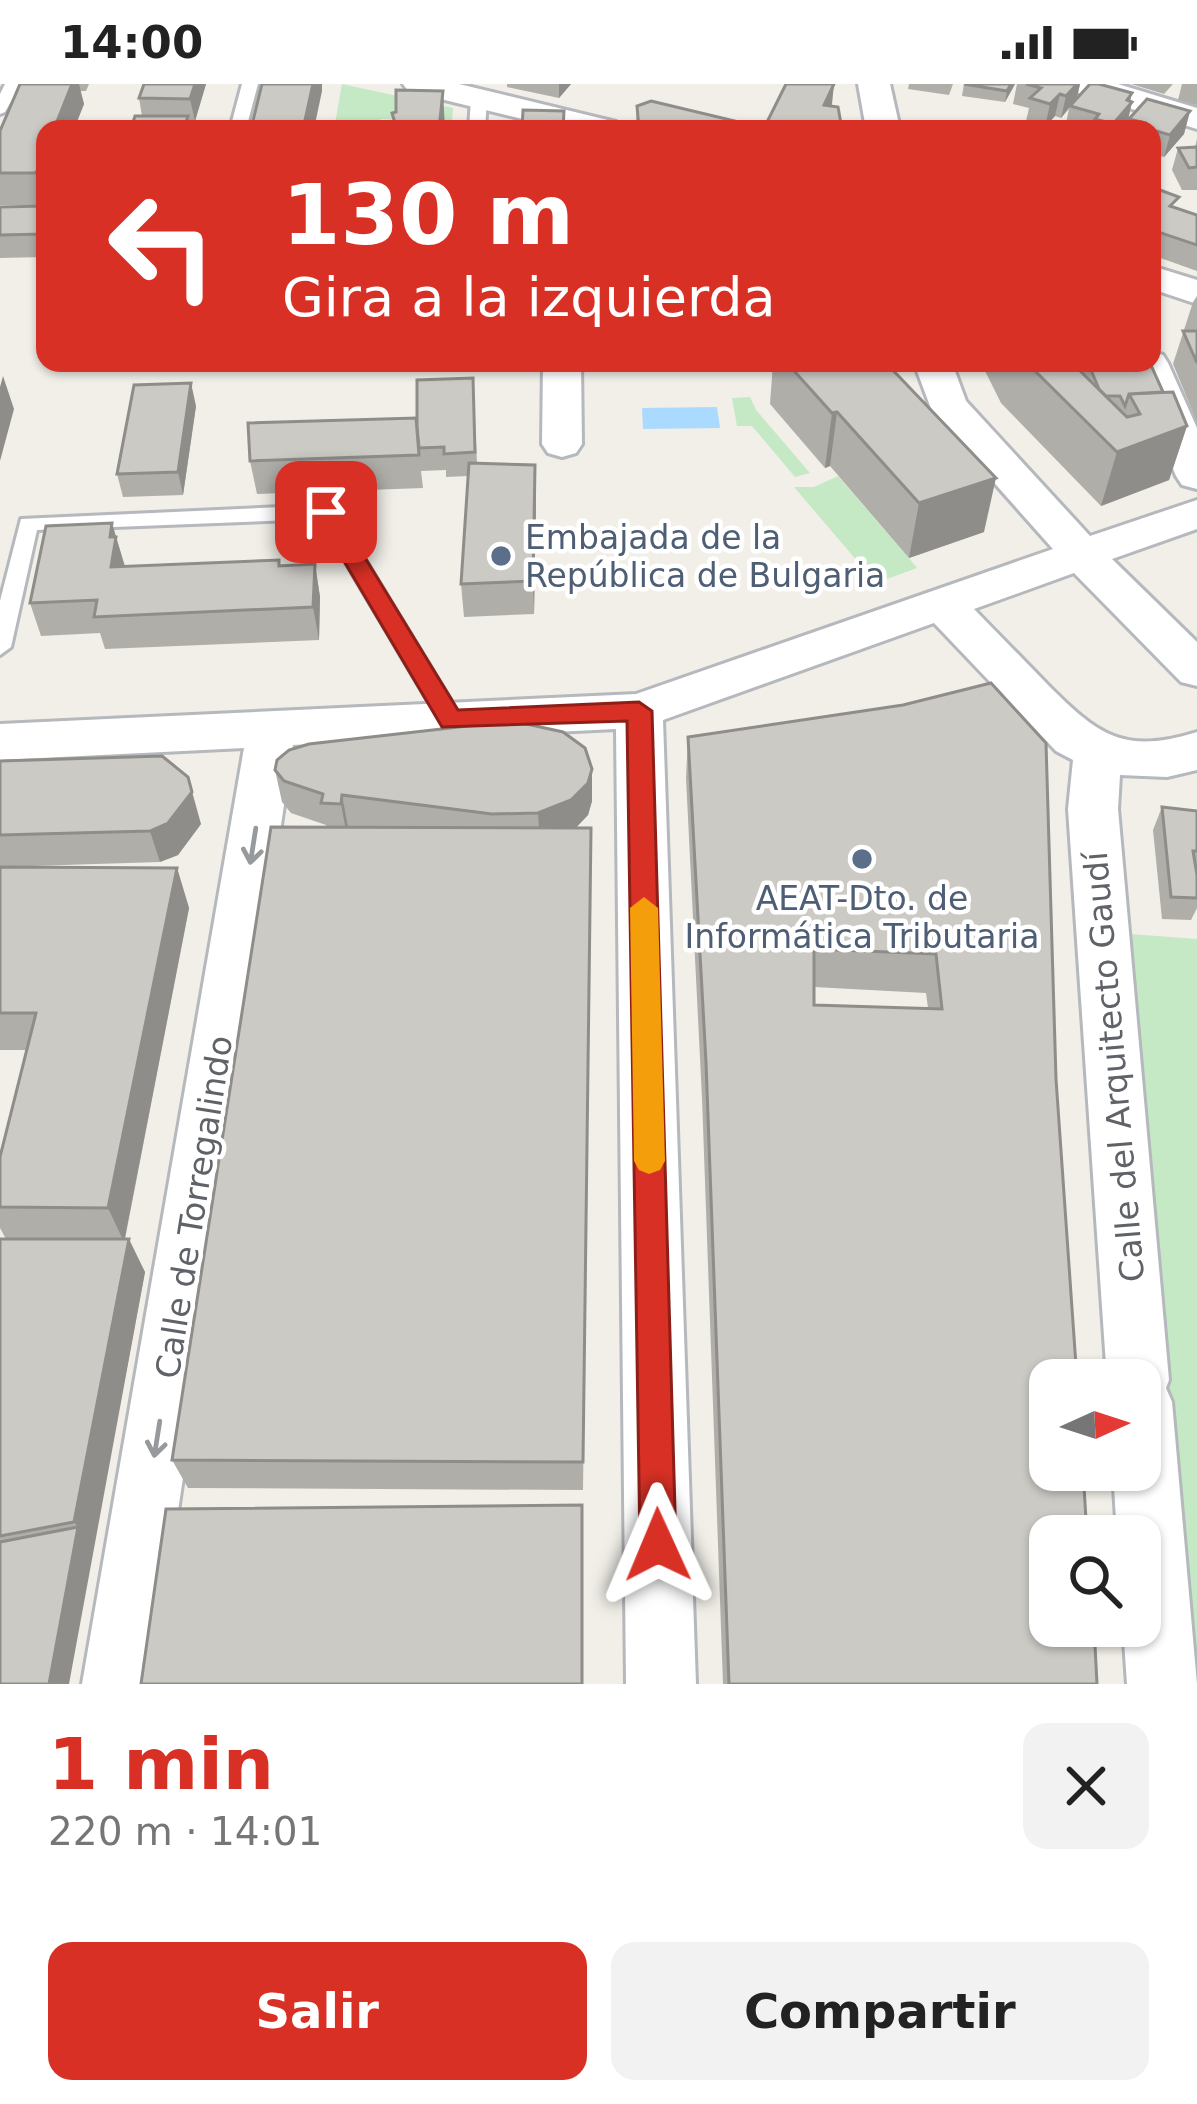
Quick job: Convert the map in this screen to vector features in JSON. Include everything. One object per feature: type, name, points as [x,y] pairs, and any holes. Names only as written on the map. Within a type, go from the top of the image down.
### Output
[{"type":"street","points":[[419,84],[478,114],[529,120]]},
{"type":"street","points":[[874,84],[881,120]]},
{"type":"street","points":[[1084,84],[1197,119]]},
{"type":"street","points":[[1161,280],[1197,293]]},
{"type":"street","points":[[562,372],[562,444]]},
{"type":"street","points":[[936,372],[947,405],[1084,557],[1197,670]]},
{"type":"street","points":[[1153,372],[1197,476]]},
{"type":"street","points":[[0,742],[639,711],[945,607],[1197,514]]},
{"type":"street","points":[[945,607],[1073,739],[1098,754],[1188,764]]},
{"type":"street","points":[[639,711],[661,1684]]},
{"type":"street","name":"Calle de Torregalindo","points":[[117,1684],[271,731]]},
{"type":"street","name":"Calle del Arquitecto Gaudí","points":[[1098,754],[1093,809],[1136,1359]]},
{"type":"street","points":[[1147,1491],[1162,1684]]},
{"type":"lane","points":[[0,109],[13,84]]},
{"type":"lane","points":[[240,120],[250,84]]},
{"type":"lane","points":[[0,647],[28,524],[326,512],[451,720]]},
{"type":"green space","points":[[342,84],[453,108],[452,120],[336,120]]},
{"type":"green space","points":[[750,397],[810,473],[795,477],[752,426],[737,426],[732,398]]},
{"type":"green space","points":[[838,476],[917,568],[876,583],[794,487],[814,487]]},
{"type":"green space","points":[[1103,932],[1197,939],[1197,1684],[1161,1491],[1161,1359],[1138,1359]]},
{"type":"water","points":[[717,407],[720,428],[643,429],[642,408]]},
{"type":"building","points":[[20,84],[72,84],[58,120],[36,120],[36,173],[0,173],[0,131]]},
{"type":"building","points":[[144,84],[195,84],[190,99],[139,98]]},
{"type":"building","points":[[262,84],[313,84],[305,120],[253,120]]},
{"type":"building","points":[[786,84],[834,84],[824,105],[838,107],[840,120],[768,120]]},
{"type":"building","points":[[964,84],[1011,84],[1007,91]]},
{"type":"building","points":[[1026,84],[1077,84],[1050,104],[1030,98],[1041,88]]},
{"type":"building","points":[[1090,84],[1132,93],[1127,100],[1132,102],[1116,120],[1095,119],[1099,114],[1070,106]]},
{"type":"building","points":[[396,90],[443,91],[440,120],[394,120],[392,113],[396,112]]},
{"type":"building","points":[[1147,99],[1190,111],[1170,135],[1161,132],[1161,120],[1129,119]]},
{"type":"building","points":[[651,101],[730,120],[638,120],[637,106]]},
{"type":"building","points":[[523,110],[564,111],[564,120],[522,120]]},
{"type":"building","points":[[135,116],[188,116],[187,120],[134,120]]},
{"type":"building","points":[[1197,147],[1197,167],[1189,168],[1178,148]]},
{"type":"building","points":[[1161,190],[1179,197],[1170,206],[1197,215],[1197,245],[1161,233]]},
{"type":"building","points":[[36,206],[36,234],[0,235],[0,207]]},
{"type":"building","points":[[1183,331],[1197,331],[1197,363]]},
{"type":"building","points":[[795,372],[895,372],[996,478],[919,503],[837,412],[832,413]]},
{"type":"building","points":[[1036,372],[1081,372],[1127,417],[1140,414],[1129,394],[1173,392],[1187,426],[1117,452]]},
{"type":"building","points":[[1092,372],[1154,372],[1163,392],[1129,394],[1125,406],[1120,396],[1106,396]]},
{"type":"building","points":[[473,378],[475,452],[444,454],[444,447],[419,448],[417,380]]},
{"type":"building","points":[[191,383],[178,472],[117,474],[134,385]]},
{"type":"building","points":[[416,418],[419,455],[250,461],[248,423]]},
{"type":"building","name":"Embajada de la República de Bulgaria","points":[[469,463],[535,465],[533,581],[461,584]]},
{"type":"building","points":[[112,523],[110,537],[116,537],[111,567],[279,560],[279,566],[315,564],[313,607],[94,617],[97,600],[30,603],[46,526]]},
{"type":"building","points":[[991,683],[1046,743],[1056,1079],[1076,1359],[1029,1359],[1029,1491],[1084,1491],[1086,1515],[1029,1515],[1029,1647],[1095,1647],[1097,1684],[729,1684],[706,1062],[688,737],[903,705]],"holes":[[[814,949],[936,954],[942,1009],[814,1005]]]},
{"type":"building","points":[[513,721],[563,732],[585,748],[592,769],[588,783],[571,800],[538,813],[492,814],[342,795],[341,804],[321,803],[323,794],[284,781],[275,770],[277,760],[289,750],[309,744]]},
{"type":"building","points":[[162,756],[188,777],[192,792],[168,823],[150,831],[0,835],[0,761]]},
{"type":"building","points":[[1162,807],[1197,811],[1197,851],[1193,851],[1197,898],[1171,897]]},
{"type":"building","points":[[271,827],[591,828],[583,1462],[172,1460]]},
{"type":"building","points":[[0,867],[177,868],[108,1208],[0,1207],[0,1157],[36,1013],[0,1013]]},
{"type":"building","points":[[0,1239],[129,1239],[74,1522],[0,1536]]},
{"type":"building","points":[[582,1505],[582,1684],[141,1684],[166,1509]]},
{"type":"building","points":[[78,1527],[49,1684],[0,1684],[0,1542]]},
{"type":"slow traffic","points":[[644,908],[649,1161]]},
{"type":"place","name":"Embajada de la República de Bulgaria","points":[[501,556]]},
{"type":"place","name":"AEAT-Dto. de Informática Tributaria","points":[[862,859]]},
{"type":"route","points":[[326,512],[451,720],[639,711],[658,1545]]}]
